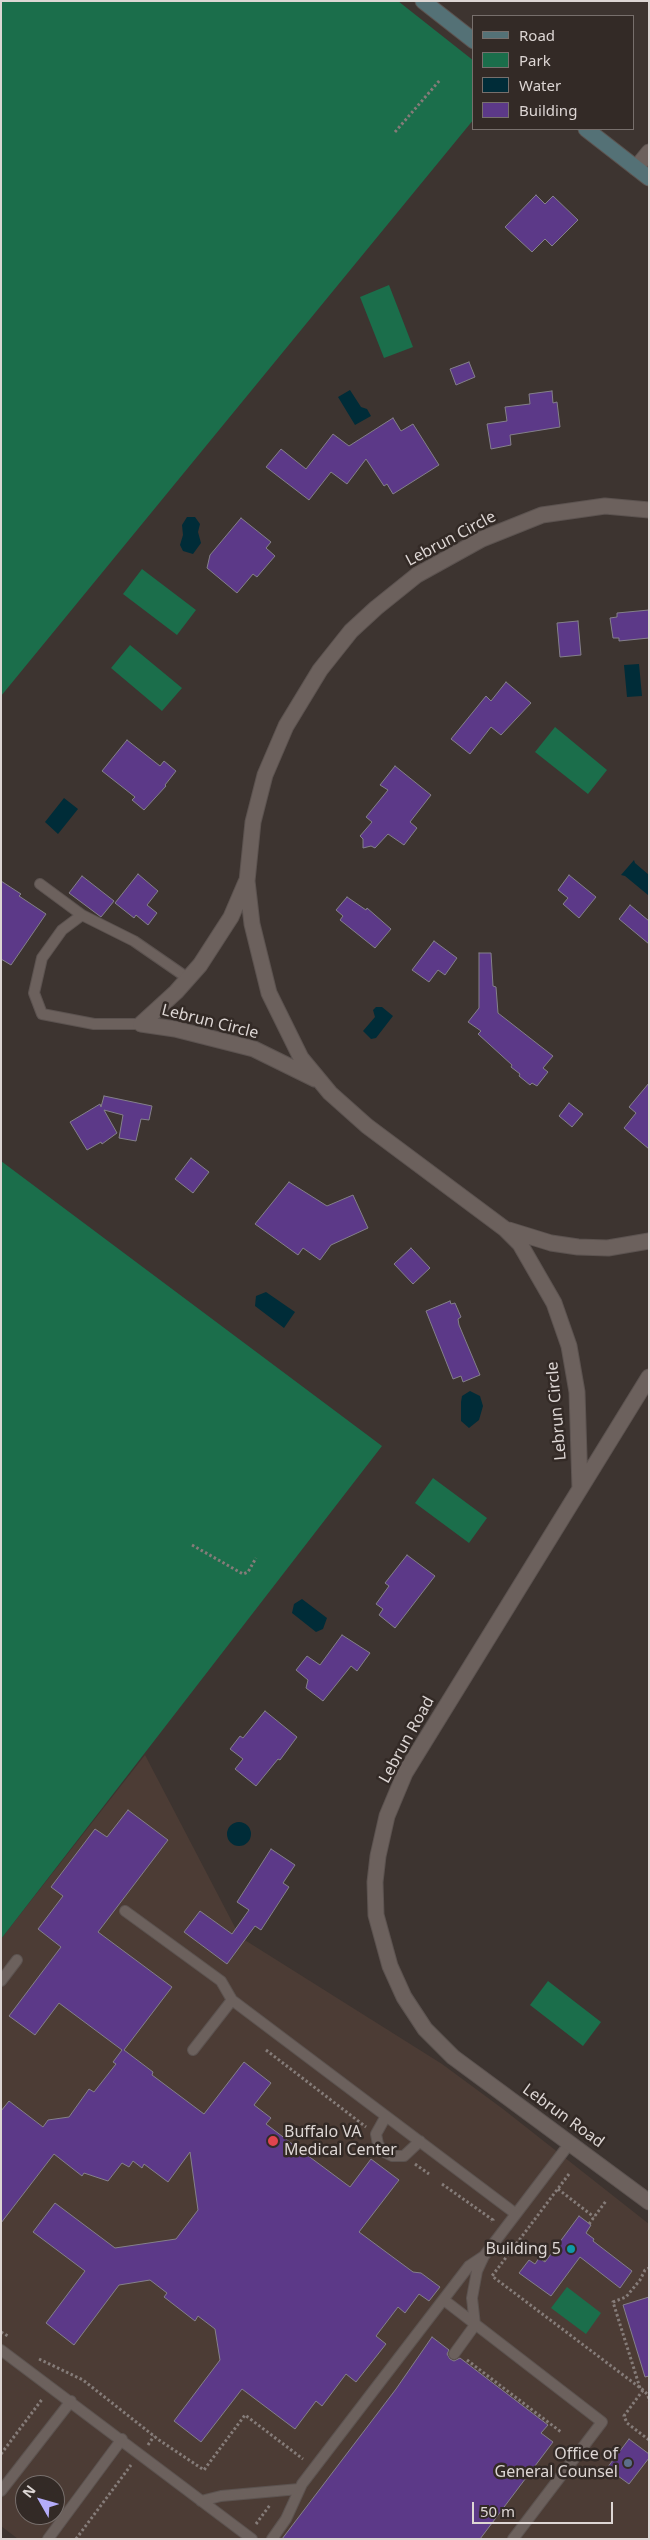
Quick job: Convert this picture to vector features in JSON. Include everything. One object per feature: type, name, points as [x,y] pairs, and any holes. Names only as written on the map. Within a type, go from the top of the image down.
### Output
[{"type":"street","points":[[425,2],[472,39]]},
{"type":"street","points":[[587,130],[649,178]]},
{"type":"street","points":[[636,168],[649,152]]},
{"type":"street","name":"Lebrun Circle","points":[[580,1488],[577,1392],[568,1346],[554,1303],[520,1244],[506,1228],[368,1126],[323,1084],[301,1058],[268,993],[252,924],[247,881],[252,822],[265,776],[286,726],[320,670],[351,631],[417,575],[482,539],[542,514],[605,506],[649,510]]},
{"type":"street","name":"Lebrun Circle","points":[[141,1024],[189,979],[231,916],[247,881]]},
{"type":"street","name":"Lebrun Circle","points":[[141,1024],[184,1031],[254,1049],[285,1063],[323,1084]]},
{"type":"street","name":"Lebrun Circle","points":[[506,1228],[551,1243],[578,1247],[608,1248],[649,1241]]},
{"type":"street","name":"Lebrun Road","points":[[649,1377],[405,1772],[387,1816],[378,1856],[375,1882],[376,1915],[390,1966],[404,1998],[425,2029],[453,2057],[649,2202]]},
{"type":"lane","points":[[40,884],[82,915],[134,941],[189,979]]},
{"type":"lane","points":[[82,915],[62,930],[42,958],[34,993],[42,1014],[94,1024],[141,1024]]},
{"type":"lane","points":[[125,1911],[221,1981],[232,2000],[516,2214]]},
{"type":"lane","points":[[1,1981],[17,1960]]},
{"type":"lane","points":[[193,2050],[232,2000]]},
{"type":"lane","points":[[386,2116],[376,2134],[378,2144],[384,2152],[392,2156],[404,2156],[420,2141]]},
{"type":"lane","points":[[458,2355],[476,2325],[472,2298],[477,2271],[484,2256],[570,2143]]},
{"type":"lane","points":[[272,2539],[286,2519],[299,2489],[469,2266],[484,2256]]},
{"type":"lane","points":[[444,2300],[602,2422],[513,2539]]},
{"type":"lane","points":[[1,2350],[122,2439],[252,2539]]},
{"type":"lane","points":[[1,2491],[71,2401]]},
{"type":"lane","points":[[48,2539],[122,2439]]},
{"type":"lane","points":[[201,2501],[221,2496],[299,2489]]},
{"type":"path","points":[[395,132],[440,80]]},
{"type":"path","points":[[192,1545],[243,1574],[248,1572],[256,1558]]},
{"type":"path","points":[[266,2050],[369,2129]]},
{"type":"path","points":[[413,2161],[429,2174]]},
{"type":"path","points":[[569,2174],[492,2276],[642,2389],[648,2394],[649,2401]]},
{"type":"path","points":[[442,2184],[493,2220]]},
{"type":"path","points":[[558,2189],[594,2217]]},
{"type":"path","points":[[589,2224],[606,2201]]},
{"type":"path","points":[[519,2239],[546,2260]]},
{"type":"path","points":[[642,2389],[613,2302],[626,2297],[640,2280],[645,2270],[649,2268]]},
{"type":"path","points":[[1,2332],[12,2338]]},
{"type":"path","points":[[458,2355],[562,2432]]},
{"type":"path","points":[[38,2358],[83,2380],[190,2463],[204,2470],[246,2415],[304,2459]]},
{"type":"path","points":[[59,2377],[61,2370]]},
{"type":"path","points":[[642,2389],[624,2416],[627,2424],[649,2440]]},
{"type":"path","points":[[1,2454],[45,2396]]},
{"type":"path","points":[[148,2445],[154,2436]]},
{"type":"path","points":[[76,2539],[133,2463]]},
{"type":"path","points":[[254,2527],[275,2500]]},
{"type":"shaded area","name":"Buffalo VA Medical Center","points":[[145,1755],[240,1937],[442,2064],[503,2109],[649,2224],[649,2539],[18,2539],[1,2526],[1,1939]]},
{"type":"green space","points":[[1,1],[398,1],[472,59],[472,121],[1,696]]},
{"type":"green space","points":[[389,285],[413,347],[384,358],[360,297]]},
{"type":"green space","points":[[142,569],[196,610],[177,635],[123,594]]},
{"type":"green space","points":[[130,645],[182,688],[162,711],[111,668]]},
{"type":"green space","points":[[555,727],[607,770],[588,794],[535,752]]},
{"type":"green space","points":[[1,1161],[382,1446],[1,1939]]},
{"type":"green space","points":[[433,1478],[487,1518],[469,1543],[415,1503]]},
{"type":"green space","points":[[548,1981],[601,2022],[583,2046],[530,2005]]},
{"type":"green space","points":[[567,2287],[601,2313],[586,2334],[551,2308]]},
{"type":"water","points":[[350,390],[361,407],[367,409],[371,416],[355,425],[338,397]]},
{"type":"water","points":[[187,517],[195,517],[200,524],[198,532],[201,543],[193,554],[183,551],[180,545],[183,535],[182,525]]},
{"type":"water","points":[[639,664],[642,696],[627,697],[624,665]]},
{"type":"water","points":[[64,798],[78,809],[58,834],[45,822]]},
{"type":"water","points":[[634,860],[649,875],[648,895],[625,876],[621,875]]},
{"type":"water","points":[[376,1007],[382,1007],[393,1016],[376,1038],[371,1039],[363,1031],[375,1017],[373,1010]]},
{"type":"water","points":[[266,1292],[295,1312],[284,1328],[255,1306],[256,1296]]},
{"type":"water","points":[[470,1391],[480,1396],[483,1406],[479,1420],[469,1428],[461,1421],[461,1402],[462,1396]]},
{"type":"water","points":[[302,1599],[327,1618],[323,1629],[316,1632],[292,1613],[294,1604]]},
{"type":"water","points":[[239,1822],[244,1823],[250,1829],[250,1839],[244,1845],[239,1846],[234,1845],[228,1839],[227,1834],[228,1829],[234,1823]]},
{"type":"building","points":[[536,195],[545,204],[553,196],[578,220],[552,246],[545,239],[532,252],[505,227]]},
{"type":"building","points":[[469,362],[475,377],[456,385],[450,369]]},
{"type":"building","points":[[552,391],[553,403],[557,402],[560,427],[510,435],[511,445],[491,449],[487,424],[507,421],[505,407],[530,404],[529,394]]},
{"type":"building","points":[[393,418],[401,431],[413,424],[439,465],[393,494],[387,484],[384,486],[366,459],[347,484],[331,472],[309,500],[266,467],[281,449],[306,469],[333,434],[349,446]]},
{"type":"building","points":[[241,518],[271,542],[266,548],[275,556],[257,577],[253,574],[237,593],[207,568],[210,555]]},
{"type":"building","points":[[649,610],[649,638],[619,641],[619,638],[613,638],[610,618],[617,617],[617,613]]},
{"type":"building","points":[[578,621],[581,655],[560,657],[557,623]]},
{"type":"building","points":[[506,682],[531,703],[501,735],[491,727],[470,754],[451,739],[486,696],[491,701]]},
{"type":"building","points":[[127,740],[160,766],[164,761],[176,771],[166,786],[144,810],[132,800],[135,797],[102,771]]},
{"type":"building","points":[[395,766],[431,795],[410,822],[417,828],[404,845],[388,834],[375,848],[371,846],[363,848],[363,839],[360,836],[372,822],[366,817],[388,790],[380,785]]},
{"type":"building","points":[[138,874],[158,891],[147,905],[157,913],[148,925],[136,915],[134,918],[115,903]]},
{"type":"building","points":[[569,875],[596,897],[579,918],[563,904],[568,898],[558,890]]},
{"type":"building","points":[[82,876],[114,901],[101,917],[69,893]]},
{"type":"building","points":[[1,881],[46,914],[11,965],[1,959]]},
{"type":"building","points":[[347,897],[366,910],[367,908],[391,929],[375,948],[340,920],[343,916],[336,910]]},
{"type":"building","points":[[630,905],[649,921],[649,944],[619,919]]},
{"type":"building","points":[[434,941],[457,958],[445,975],[438,970],[429,982],[412,970]]},
{"type":"building","points":[[479,953],[491,953],[493,986],[496,987],[498,1013],[553,1056],[543,1068],[548,1072],[537,1086],[532,1083],[530,1085],[519,1076],[520,1074],[511,1067],[512,1065],[478,1034],[481,1031],[468,1022],[479,1008]]},
{"type":"building","points":[[649,1083],[649,1149],[624,1128],[636,1113],[629,1107]]},
{"type":"building","points":[[104,1096],[152,1106],[149,1120],[141,1119],[136,1141],[119,1138],[123,1115],[104,1110],[117,1133],[102,1144],[101,1142],[87,1150],[70,1122],[100,1104],[101,1107]]},
{"type":"building","points":[[569,1103],[583,1114],[572,1127],[559,1116]]},
{"type":"building","points":[[191,1158],[209,1172],[193,1193],[175,1179]]},
{"type":"building","points":[[289,1182],[327,1206],[353,1195],[368,1228],[331,1245],[320,1260],[303,1248],[298,1255],[255,1224]]},
{"type":"building","points":[[411,1248],[430,1268],[413,1284],[394,1264]]},
{"type":"building","points":[[450,1301],[451,1304],[455,1303],[461,1317],[458,1319],[459,1325],[480,1375],[463,1382],[461,1376],[453,1379],[426,1311]]},
{"type":"building","points":[[407,1555],[435,1576],[395,1628],[379,1615],[383,1609],[376,1604],[389,1586],[385,1583]]},
{"type":"building","points":[[342,1635],[370,1653],[357,1671],[351,1666],[323,1701],[306,1688],[308,1680],[296,1670],[307,1656],[320,1665]]},
{"type":"building","points":[[265,1711],[297,1737],[280,1760],[278,1759],[256,1786],[235,1769],[243,1759],[230,1749],[240,1736],[243,1738]]},
{"type":"building","points":[[128,1810],[168,1840],[98,1932],[172,1987],[124,2050],[153,2072],[152,2075],[204,2114],[244,2062],[271,2083],[254,2105],[271,2118],[266,2124],[350,2187],[371,2159],[399,2180],[359,2232],[413,2272],[421,2273],[440,2287],[429,2301],[419,2294],[405,2313],[398,2307],[376,2336],[386,2344],[356,2382],[346,2374],[322,2406],[316,2401],[295,2429],[242,2389],[201,2442],[174,2421],[220,2360],[215,2329],[198,2316],[195,2321],[164,2297],[167,2293],[150,2280],[119,2285],[74,2345],[46,2323],[85,2271],[33,2232],[55,2203],[115,2248],[176,2239],[198,2210],[190,2152],[168,2182],[144,2164],[142,2168],[133,2161],[129,2167],[122,2163],[108,2181],[84,2173],[82,2176],[54,2154],[1,2223],[1,2111],[9,2101],[43,2127],[48,2120],[69,2117],[89,2089],[94,2092],[116,2064],[113,2062],[122,2050],[59,2003],[35,2035],[9,2016],[61,1947],[38,1929],[63,1896],[51,1887],[95,1829],[107,1837]]},
{"type":"building","points":[[271,1849],[295,1865],[283,1883],[289,1887],[261,1930],[255,1926],[227,1964],[184,1932],[200,1911],[232,1934],[249,1910],[237,1902]]},
{"type":"building","name":"Building 5","points":[[579,2216],[591,2225],[586,2233],[594,2239],[593,2241],[632,2271],[620,2288],[580,2257],[551,2296],[519,2273],[529,2260],[535,2264],[539,2258],[545,2262]]},
{"type":"building","points":[[649,2297],[649,2376],[645,2377],[623,2305]]},
{"type":"building","points":[[432,2337],[449,2350],[447,2354],[450,2359],[454,2361],[460,2358],[548,2425],[541,2433],[553,2442],[480,2539],[282,2539],[396,2389]]},
{"type":"building","name":"Office of General Counsel","points":[[629,2439],[649,2454],[649,2458],[629,2484],[607,2468]]},
{"type":"place","name":"Buffalo VA Medical Center","points":[[273,2141]]},
{"type":"place","name":"Building 5","points":[[571,2249]]},
{"type":"place","name":"Office of General Counsel","points":[[628,2463]]}]
